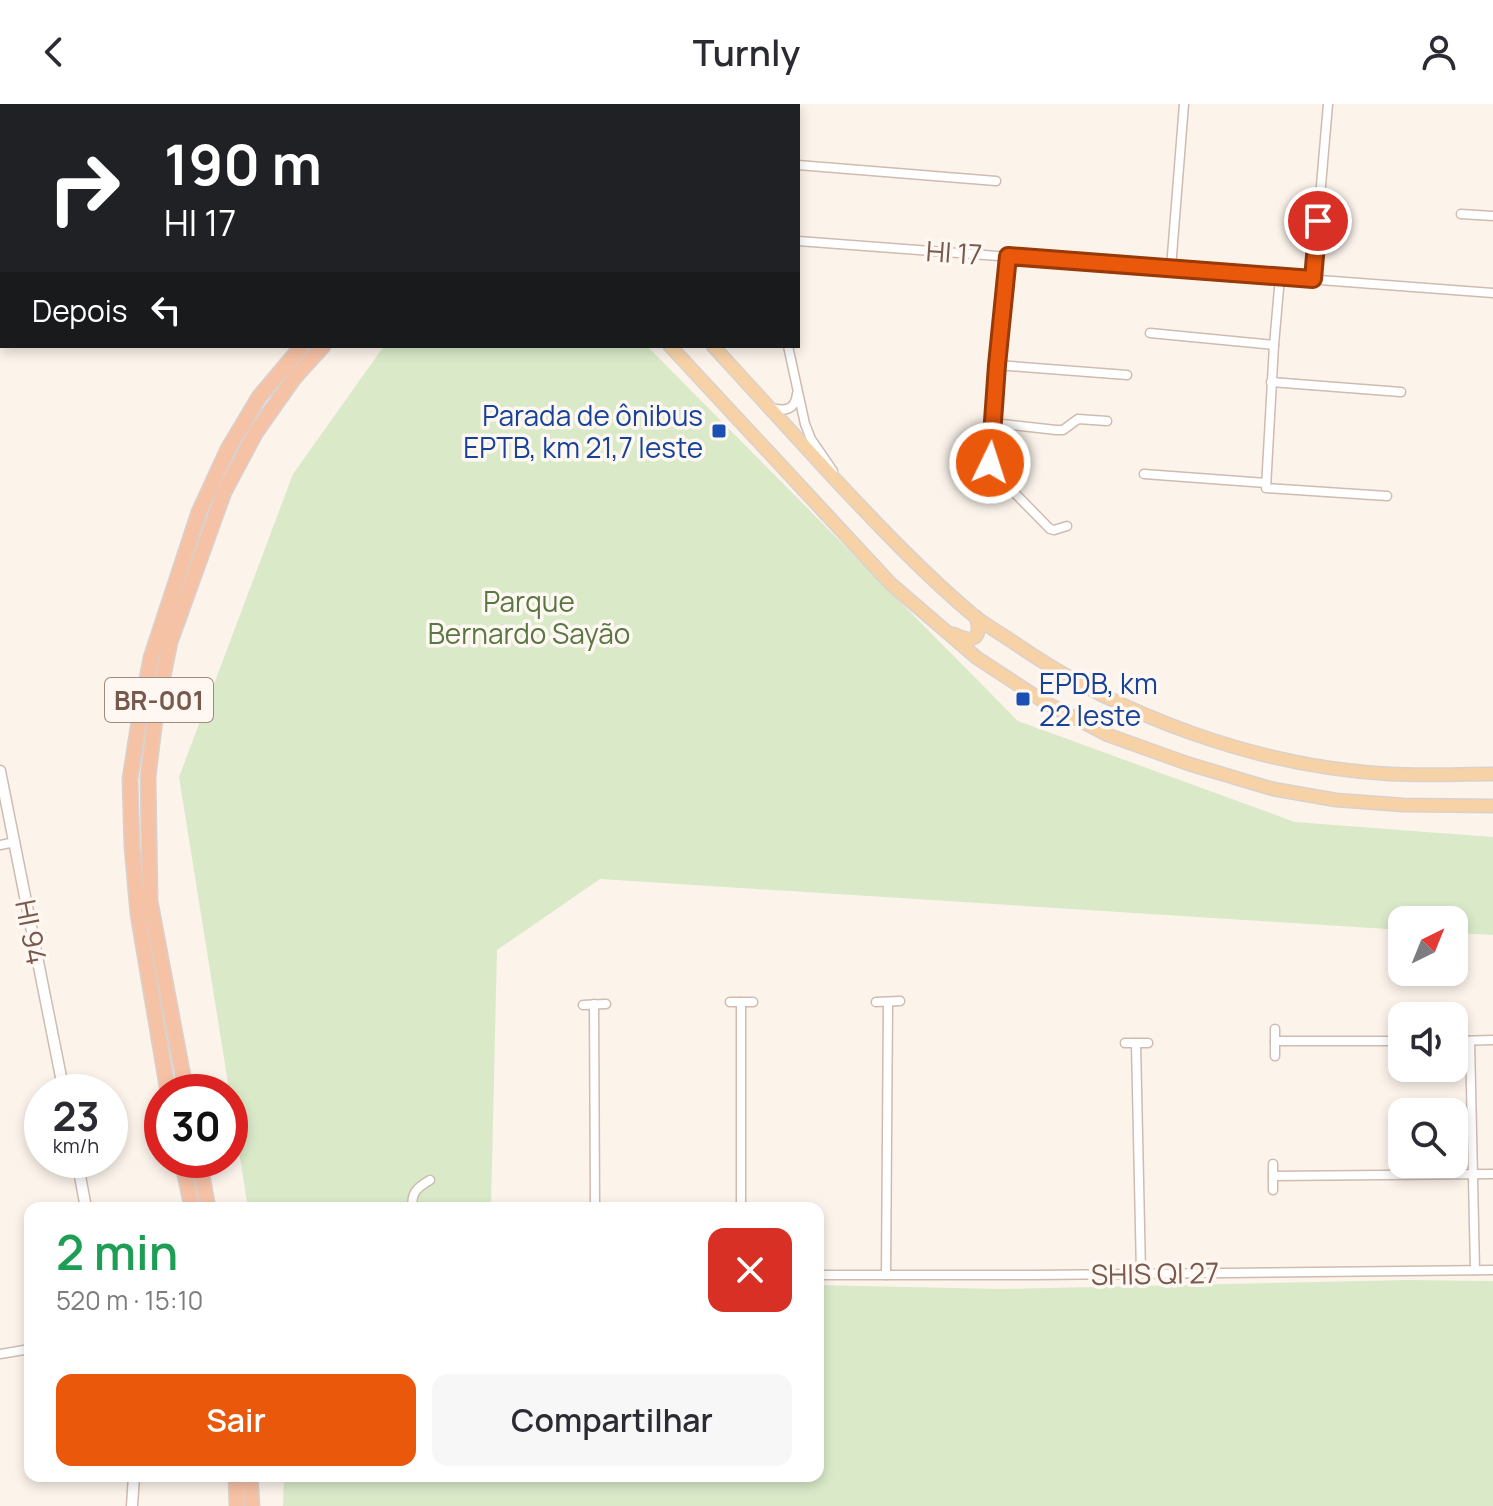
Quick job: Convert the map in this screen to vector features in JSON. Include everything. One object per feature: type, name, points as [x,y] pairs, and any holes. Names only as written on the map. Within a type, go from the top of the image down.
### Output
[{"type":"highway","name":"BR-001","points":[[165,1074],[138,914],[132,847],[130,779],[140,715],[151,658],[199,512],[228,449],[259,397],[300,348]]},
{"type":"highway","name":"BR-001","points":[[183,1074],[150,901],[148,777],[156,711],[170,642],[224,492],[256,432],[294,378],[321,348]]},
{"type":"highway","points":[[186,1178],[191,1202]]},
{"type":"highway","points":[[202,1178],[207,1202]]},
{"type":"highway","points":[[236,1482],[237,1506]]},
{"type":"highway","points":[[250,1482],[252,1506]]},
{"type":"main road","points":[[672,348],[891,584],[977,658],[1046,703],[1108,735],[1273,789],[1336,800],[1403,805],[1493,806]]},
{"type":"main road","points":[[715,348],[916,564],[976,617],[1035,658],[1088,688],[1140,713],[1196,734],[1320,766],[1390,774],[1493,774]]},
{"type":"main road","points":[[931,619],[966,640],[976,636],[979,630],[976,617]]},
{"type":"street","points":[[1171,268],[1184,104]]},
{"type":"street","points":[[1313,279],[1328,104]]},
{"type":"street","points":[[800,165],[996,181]]},
{"type":"street","points":[[1461,214],[1493,216]]},
{"type":"street","name":"HI 17","points":[[800,241],[1493,293]]},
{"type":"street","points":[[1008,256],[990,463],[1000,478],[1050,529],[1067,526]]},
{"type":"street","points":[[1266,485],[1280,277]]},
{"type":"street","points":[[1150,333],[1274,345]]},
{"type":"street","points":[[788,348],[811,439],[855,500]]},
{"type":"street","points":[[997,365],[1127,375]]},
{"type":"street","points":[[1271,382],[1401,392]]},
{"type":"street","points":[[770,408],[789,409],[794,405],[798,389]]},
{"type":"street","points":[[993,423],[1063,430],[1078,419],[1107,421]]},
{"type":"street","points":[[1144,474],[1387,496]]},
{"type":"street","name":"HI 94","points":[[0,771],[60,1074]]},
{"type":"street","points":[[0,845],[15,842]]},
{"type":"street","points":[[876,1002],[900,1001]]},
{"type":"street","points":[[730,1002],[753,1002]]},
{"type":"street","points":[[741,1002],[741,1202]]},
{"type":"street","points":[[886,1275],[888,1002]]},
{"type":"street","points":[[594,1004],[595,1202]]},
{"type":"street","points":[[583,1005],[606,1004]]},
{"type":"street","points":[[1275,1029],[1275,1056]]},
{"type":"street","points":[[1475,1270],[1470,1041],[1493,1040]]},
{"type":"street","points":[[1275,1041],[1388,1041]]},
{"type":"street","points":[[1125,1043],[1148,1043]]},
{"type":"street","points":[[1136,1043],[1141,1273]]},
{"type":"street","points":[[1273,1164],[1273,1190]]},
{"type":"street","points":[[1273,1176],[1493,1174]]},
{"type":"street","points":[[80,1178],[85,1202]]},
{"type":"street","points":[[412,1202],[414,1192],[430,1180]]},
{"type":"street","name":"SHIS QI 27","points":[[824,1275],[1493,1270]]},
{"type":"street","points":[[0,1354],[24,1350]]},
{"type":"street","points":[[132,1506],[134,1482]]},
{"type":"green space","name":"Parque Bernardo Sayão","points":[[383,348],[649,348],[1018,721],[1295,822],[1493,837],[1493,935],[1468,934],[1468,906],[1388,906],[1388,929],[600,879],[497,950],[491,1202],[247,1202],[243,1178],[248,1178],[248,1074],[227,1074],[179,777],[293,474]]},
{"type":"green space","points":[[1493,1281],[1493,1506],[283,1506],[284,1482],[824,1482],[824,1285],[1000,1289]]},
{"type":"place","name":"Parada de ônibus EPTB, km 21,7 leste","points":[[719,431]]},
{"type":"place","name":"EPDB, km 22 leste","points":[[1023,699]]},
{"type":"route","points":[[990,463],[1008,256],[1313,279],[1318,221]]}]
